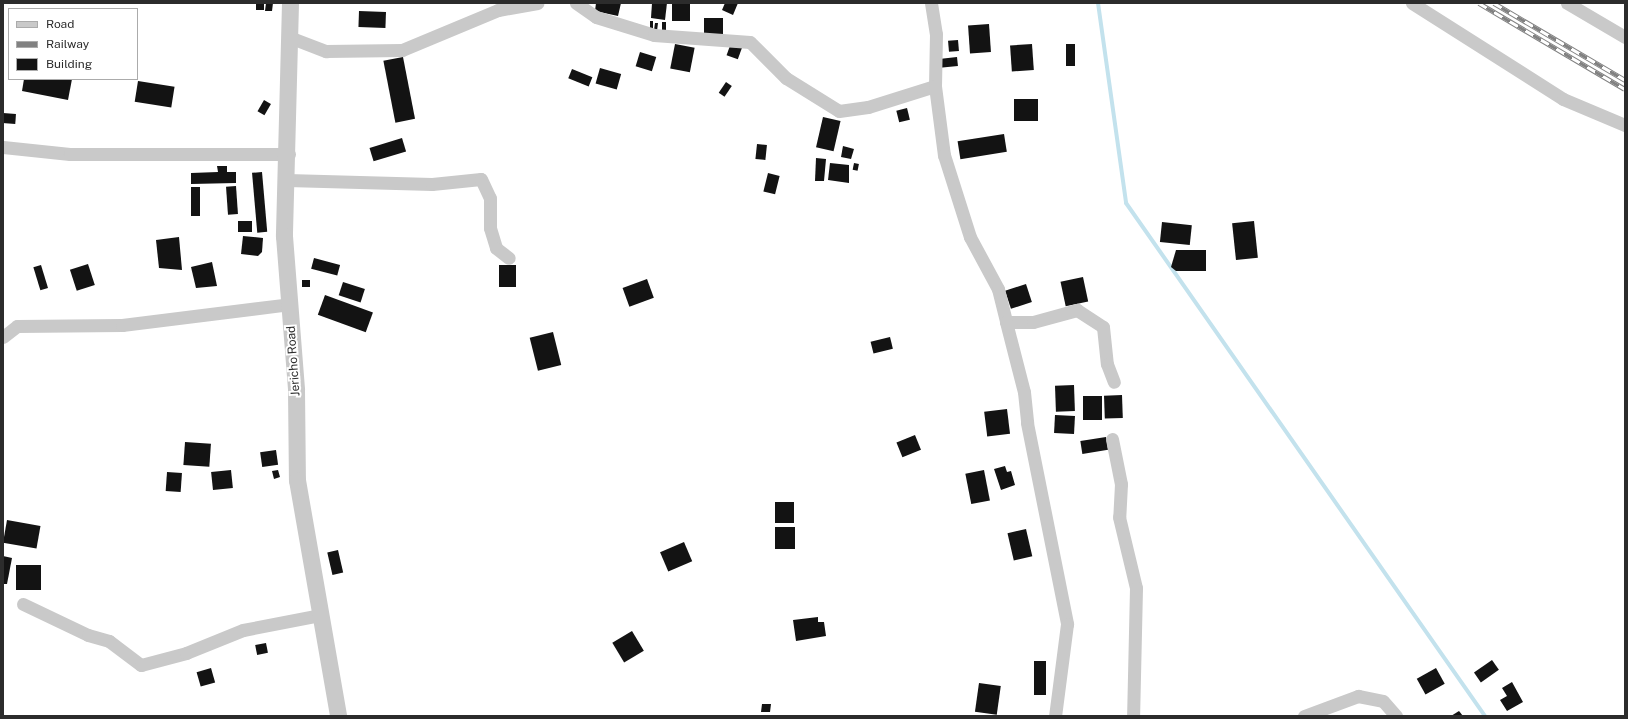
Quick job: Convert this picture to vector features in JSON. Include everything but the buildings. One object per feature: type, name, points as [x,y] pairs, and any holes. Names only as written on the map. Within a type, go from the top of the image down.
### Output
[{"type":"street","name":"Jericho Road","points":[[290,3],[289,154],[284,236],[296,390],[297,480],[338,716]]},
{"type":"street","points":[[289,37],[326,51],[402,50],[498,10],[537,3]]},
{"type":"street","points":[[576,3],[596,17],[654,35],[750,42],[786,78],[839,111],[868,107],[935,86]]},
{"type":"street","points":[[931,3],[936,34],[935,86],[944,155],[970,237],[998,289],[1024,392],[1026,423],[1067,624],[1055,716]]},
{"type":"street","points":[[1412,3],[1563,99],[1625,125]]},
{"type":"street","points":[[1567,3],[1625,37]]},
{"type":"street","points":[[3,147],[78,154],[289,154]]},
{"type":"street","points":[[287,180],[432,184],[481,179],[490,198],[490,228],[496,248],[509,258]]},
{"type":"street","points":[[3,337],[17,326],[122,325],[290,304]]},
{"type":"street","points":[[1006,322],[1033,322],[1078,310],[1102,327],[1107,364],[1114,382]]},
{"type":"street","points":[[1112,439],[1121,484],[1119,517],[1136,588],[1133,716]]},
{"type":"street","points":[[23,604],[88,635],[110,641],[141,665],[186,654],[243,630],[320,615]]},
{"type":"street","points":[[1304,716],[1358,696],[1383,701],[1396,716]]},
{"type":"waterway","points":[[1098,3],[1126,203],[1485,716]]},
{"type":"railway","points":[[1479,3],[1625,89]]},
{"type":"railway","points":[[1494,3],[1625,80]]}]
